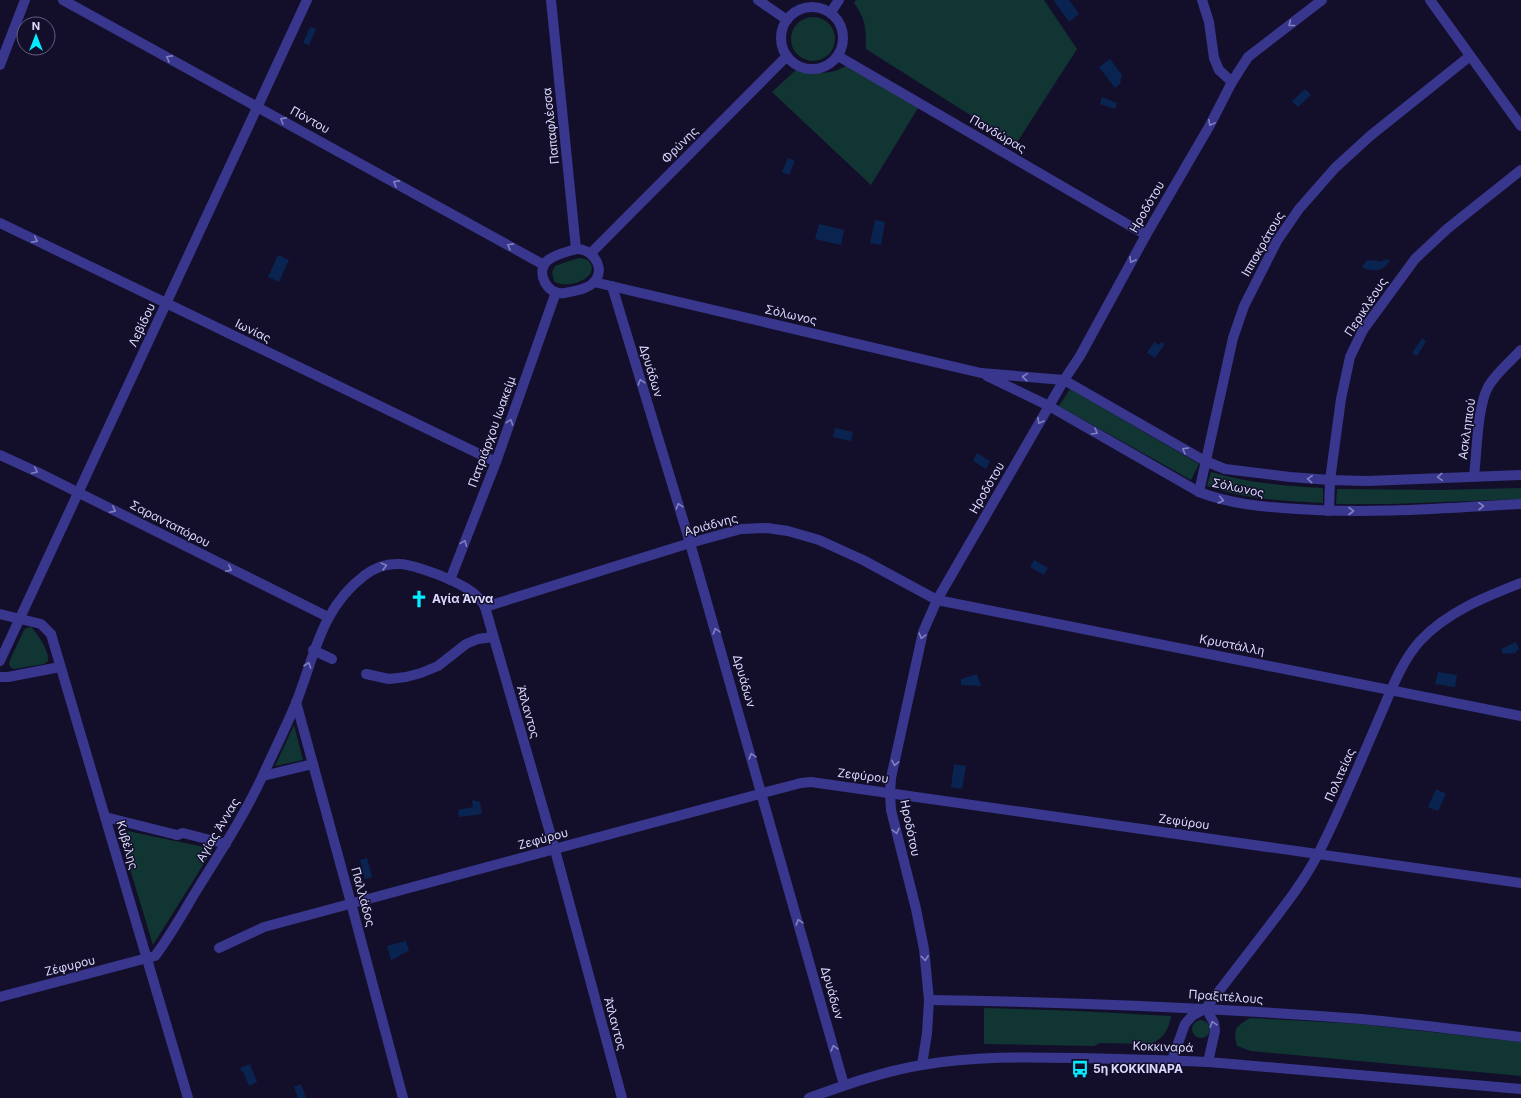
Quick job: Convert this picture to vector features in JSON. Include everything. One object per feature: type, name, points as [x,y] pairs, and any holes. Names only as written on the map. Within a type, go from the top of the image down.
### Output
[{"type":"street","points":[[0,66],[25,0]]},
{"type":"street","name":"Πόντου","points":[[63,0],[544,265]]},
{"type":"street","name":"Λεβίδου","points":[[0,661],[307,0]]},
{"type":"street","points":[[541,0],[551,3]]},
{"type":"street","points":[[758,0],[787,20]]},
{"type":"street","points":[[831,12],[838,0]]},
{"type":"street","points":[[1202,0],[1209,22],[1214,58],[1219,70],[1232,82]]},
{"type":"street","name":"Ηροδότου","points":[[922,1065],[927,1033],[929,1000],[924,949],[916,909],[891,810],[890,793],[891,778],[923,632],[937,600],[1064,380],[1080,356],[1146,235],[1210,125],[1232,82],[1248,57],[1322,0]]},
{"type":"street","points":[[1430,0],[1521,126]]},
{"type":"street","name":"Παπαφλέσσα","points":[[551,3],[576,249]]},
{"type":"street","points":[[809,3],[831,12],[838,19],[843,31],[843,44],[838,56],[828,65],[816,69],[809,69],[797,65],[787,56],[781,38],[782,31],[787,20],[809,3]]},
{"type":"street","name":"Φρύνης","points":[[591,253],[787,56]]},
{"type":"street","name":"Πανδώρας","points":[[838,56],[1146,235]]},
{"type":"street","name":"Ιπποκράτους","points":[[1198,492],[1234,338],[1242,313],[1258,276],[1277,241],[1298,209],[1334,168],[1370,136],[1470,56]]},
{"type":"street","name":"Περικλέους","points":[[1330,511],[1330,480],[1341,399],[1350,357],[1363,330],[1415,259],[1447,229],[1521,170]]},
{"type":"street","name":"Ιωνίας","points":[[0,223],[496,462]]},
{"type":"street","points":[[576,249],[583,249],[591,253],[596,260],[598,269],[597,279],[594,282],[572,292],[561,294],[547,286],[542,272],[544,265],[552,258],[576,249]]},
{"type":"street","name":"Σόλωνος","points":[[594,282],[981,373],[1064,380],[1205,461],[1225,469],[1290,477],[1367,481],[1521,475]]},
{"type":"street","name":"Δρυάδων","points":[[612,286],[690,543],[844,1085]]},
{"type":"street","name":"Πατριάρχου Ιωακείμ","points":[[450,580],[496,462],[556,292]]},
{"type":"street","name":"Ασκληπιού","points":[[1474,476],[1483,399],[1497,375],[1521,350]]},
{"type":"street","name":"Σόλωνος","points":[[981,373],[1049,406],[1198,492],[1216,499],[1260,507],[1330,511],[1384,511],[1521,504]]},
{"type":"street","name":"Σαρανταπόρου","points":[[0,455],[328,617]]},
{"type":"street","name":"Αριάδνης","points":[[485,607],[690,543],[741,529],[767,528],[788,531],[819,540],[863,560],[937,600]]},
{"type":"street","name":"Άτλαντος","points":[[296,702],[313,650],[328,617],[341,597],[366,574],[379,566],[401,563],[414,566],[450,580],[474,593],[482,601],[555,850],[622,1098]]},
{"type":"street","name":"Πολιτείας","points":[[1172,1060],[1185,1024],[1192,1016],[1206,1008],[1290,900],[1306,876],[1318,854],[1392,690],[1411,652],[1431,630],[1452,614],[1521,583]]},
{"type":"street","name":"Κρυστάλλη","points":[[937,600],[1521,716]]},
{"type":"street","name":"Κυβέλης","points":[[0,614],[41,624],[51,634],[188,1098]]},
{"type":"street","points":[[366,674],[389,679],[421,673],[438,666],[466,644],[478,639],[493,637]]},
{"type":"street","points":[[313,650],[332,659]]},
{"type":"street","points":[[0,677],[8,677],[60,667]]},
{"type":"street","name":"Παλλάδος","points":[[296,702],[403,1098]]},
{"type":"street","name":"Αγίας Άννας","points":[[147,959],[155,956],[160,950],[244,814],[263,776],[296,702]]},
{"type":"street","points":[[263,776],[313,764]]},
{"type":"street","name":"Ζεφύρου","points":[[219,948],[264,927],[555,850],[762,793],[801,783],[811,782],[1521,883]]},
{"type":"street","points":[[105,817],[177,835],[183,833],[226,844]]},
{"type":"street","name":"Ζέφυρου","points":[[0,997],[147,959]]},
{"type":"street","name":"Πραξιτέλους","points":[[929,1000],[1206,1008],[1362,1020],[1521,1037]]},
{"type":"street","points":[[1206,1008],[1214,1023],[1215,1031],[1208,1062]]},
{"type":"street","name":"Κοκκιναρά","points":[[809,1098],[844,1085],[922,1065],[1014,1057],[1208,1062],[1521,1089]]},
{"type":"green space","points":[[856,0],[1044,0],[1077,49],[1016,144],[866,49],[866,35],[863,19],[854,3]]},
{"type":"green space","points":[[809,17],[817,17],[822,18],[829,23],[834,30],[834,48],[829,55],[822,60],[809,61],[801,58],[794,51],[791,43],[791,35],[794,27],[801,20]]},
{"type":"green space","points":[[846,66],[921,103],[871,185],[772,92],[799,67],[818,72],[833,72]]},
{"type":"green space","points":[[581,258],[588,260],[592,266],[591,272],[587,277],[582,281],[567,284],[560,284],[554,281],[552,272],[555,266]]},
{"type":"green space","points":[[1070,389],[1199,464],[1191,480],[1059,406]]},
{"type":"green space","points":[[1211,472],[1239,479],[1267,483],[1323,488],[1323,503],[1264,499],[1235,494],[1207,486]]},
{"type":"green space","points":[[1521,488],[1521,499],[1392,504],[1336,504],[1337,489],[1440,490]]},
{"type":"green space","points":[[31,627],[37,634],[47,652],[48,661],[44,664],[14,669],[11,668],[9,664],[10,660],[24,630]]},
{"type":"green space","points":[[294,725],[303,760],[275,766]]},
{"type":"green space","points":[[118,829],[213,849],[153,945]]},
{"type":"green space","points":[[984,1008],[1171,1016],[1169,1025],[1163,1036],[1151,1044],[1100,1043],[1094,1046],[984,1044]]},
{"type":"green space","points":[[1250,1018],[1360,1024],[1521,1042],[1521,1076],[1251,1051],[1237,1046],[1235,1036],[1238,1026]]},
{"type":"green space","points":[[1201,1020],[1207,1023],[1210,1029],[1207,1035],[1201,1038],[1195,1035],[1192,1029],[1195,1023]]},
{"type":"water","points":[[1069,0],[1079,14],[1069,22],[1054,1]]},
{"type":"water","points":[[310,27],[316,29],[309,45],[303,43]]},
{"type":"water","points":[[1110,59],[1122,75],[1120,84],[1115,88],[1099,67]]},
{"type":"water","points":[[1305,89],[1311,95],[1298,107],[1292,101]]},
{"type":"water","points":[[1102,97],[1117,103],[1115,109],[1100,104]]},
{"type":"water","points":[[788,158],[795,161],[789,175],[782,172]]},
{"type":"water","points":[[875,220],[885,222],[881,245],[870,243]]},
{"type":"water","points":[[819,224],[844,230],[841,245],[815,239]]},
{"type":"water","points":[[278,255],[289,260],[279,282],[268,277]]},
{"type":"water","points":[[1385,259],[1390,260],[1382,269],[1370,270],[1362,267],[1367,260],[1381,262]]},
{"type":"water","points":[[1422,338],[1426,341],[1417,356],[1412,353]]},
{"type":"water","points":[[1154,342],[1159,345],[1161,342],[1165,344],[1155,358],[1147,353]]},
{"type":"water","points":[[835,428],[853,432],[851,441],[833,437]]},
{"type":"water","points":[[977,453],[990,461],[986,469],[973,461]]},
{"type":"water","points":[[1034,560],[1048,568],[1044,575],[1030,567]]},
{"type":"water","points":[[1516,642],[1519,649],[1515,653],[1503,654],[1501,649]]},
{"type":"water","points":[[1438,672],[1457,675],[1455,687],[1435,684]]},
{"type":"water","points":[[977,674],[981,686],[961,685],[961,679]]},
{"type":"water","points":[[954,764],[966,766],[962,789],[951,787]]},
{"type":"water","points":[[1436,789],[1446,794],[1438,811],[1428,807]]},
{"type":"water","points":[[472,800],[480,802],[482,814],[459,817],[458,810],[473,807]]},
{"type":"water","points":[[367,858],[372,877],[365,879],[360,860]]},
{"type":"water","points":[[406,941],[409,951],[391,960],[387,946]]},
{"type":"water","points":[[250,1064],[257,1082],[249,1086],[243,1071],[242,1072],[240,1068]]},
{"type":"water","points":[[301,1084],[306,1098],[298,1098],[294,1087]]},
{"type":"place","name":"Αγία Άννα","points":[[419,599]]},
{"type":"place","name":"5η ΚΟΚΚΙΝΑΡΑ","points":[[1080,1069]]}]
